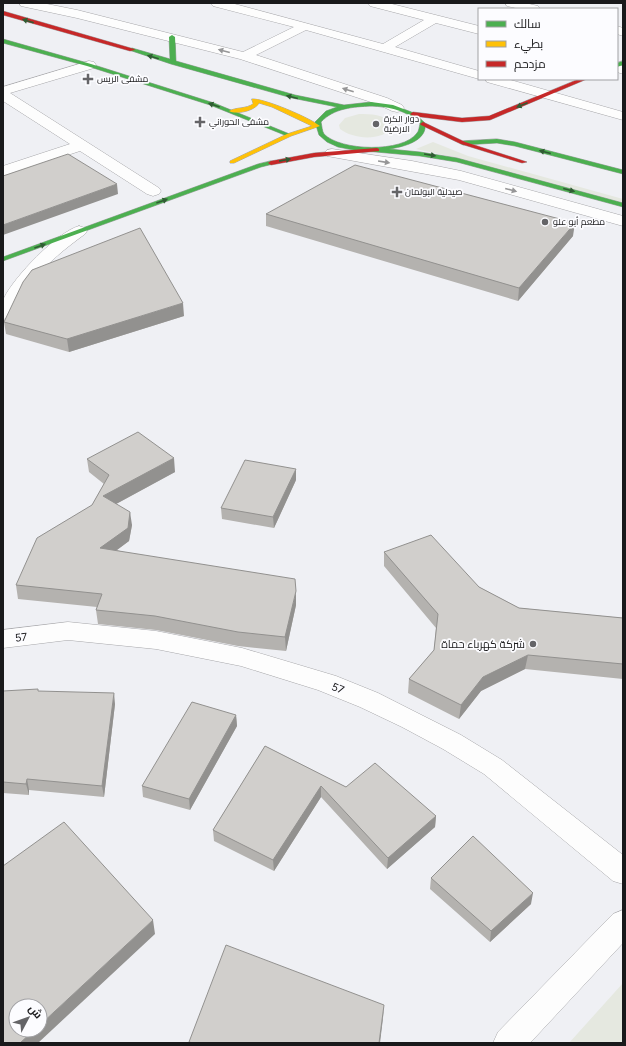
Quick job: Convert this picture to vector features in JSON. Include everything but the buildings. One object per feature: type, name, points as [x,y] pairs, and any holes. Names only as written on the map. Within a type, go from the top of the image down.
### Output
[{"type":"main road","points":[[3,13],[294,98],[344,107]]},
{"type":"main road","points":[[172,37],[173,63]]},
{"type":"main road","points":[[4,42],[89,65],[232,112],[289,135]]},
{"type":"main road","points":[[582,80],[547,95],[480,120],[456,120],[413,114],[397,108],[371,104],[344,107],[325,115],[319,120],[317,126],[320,134],[342,146],[359,149],[420,154],[457,160],[623,205]]},
{"type":"main road","points":[[243,96],[257,100],[317,126]]},
{"type":"main road","points":[[232,112],[249,109],[256,105],[257,100]]},
{"type":"main road","points":[[413,114],[423,124],[463,143],[530,164]]},
{"type":"main road","points":[[3,259],[243,170],[277,161],[332,153],[394,148],[407,144],[417,138],[422,131],[423,124]]},
{"type":"main road","points":[[225,164],[289,135],[317,126]]},
{"type":"main road","points":[[463,143],[497,141],[515,144],[623,172]]},
{"type":"main road","points":[[531,196],[544,183]]},
{"type":"main road","points":[[138,196],[157,190]]},
{"type":"street","points":[[25,3],[77,14],[245,56],[382,101],[397,108]]},
{"type":"street","points":[[217,3],[242,6],[305,26],[478,75]]},
{"type":"street","points":[[374,3],[477,28]]},
{"type":"street","points":[[511,3],[527,7]]},
{"type":"street","points":[[77,14],[91,7]]},
{"type":"street","points":[[385,48],[435,18]]},
{"type":"street","points":[[245,56],[305,26]]},
{"type":"street","points":[[3,91],[89,65]]},
{"type":"street","points":[[495,80],[623,116]]},
{"type":"street","points":[[3,95],[157,190]]},
{"type":"street","points":[[4,170],[82,145]]},
{"type":"street","points":[[332,153],[412,166],[461,176],[531,196],[621,218]]},
{"type":"street","points":[[3,314],[17,290],[32,270],[52,251],[79,231]]},
{"type":"street","name":"57","points":[[3,639],[68,631],[156,640],[200,647],[242,657],[327,684],[369,700],[411,720],[452,742],[493,767],[623,872]]},
{"type":"street","points":[[509,1043],[623,923]]},
{"type":"shaded area","points":[[359,114],[381,116],[389,121],[393,127],[388,132],[374,137],[359,137],[340,129],[339,125],[345,118]]},
{"type":"shaded area","points":[[433,142],[468,156],[623,199],[623,204],[461,159],[416,149]]},
{"type":"shaded area","points":[[623,983],[623,1043],[569,1043]]},
{"type":"traffic: fast","points":[[172,37],[173,63]]},
{"type":"traffic: fast","points":[[3,41],[89,65],[212,104],[289,135]]},
{"type":"traffic: fast","points":[[132,50],[294,97],[344,107]]},
{"type":"traffic: fast","points":[[618,65],[623,63]]},
{"type":"traffic: fast","points":[[371,104],[400,108],[412,114],[423,124],[420,134],[411,141],[399,146],[370,149],[340,145],[329,141],[321,134],[318,122],[329,113],[342,107],[371,104]]},
{"type":"traffic: fast","points":[[463,143],[497,141],[515,144],[623,172]]},
{"type":"traffic: fast","points":[[377,150],[420,154],[457,160],[623,205]]},
{"type":"traffic: fast","points":[[3,259],[260,165],[271,163]]},
{"type":"traffic: slow","points":[[254,100],[274,106],[317,126]]},
{"type":"traffic: slow","points":[[232,111],[249,109],[256,105],[257,100]]},
{"type":"traffic: slow","points":[[232,162],[289,135],[317,126]]},
{"type":"traffic: jam","points":[[3,13],[132,50]]},
{"type":"traffic: jam","points":[[413,114],[462,120],[490,118],[582,80]]},
{"type":"traffic: jam","points":[[423,124],[463,143],[524,162]]},
{"type":"traffic: jam","points":[[271,163],[314,155],[377,150]]},
{"type":"place","name":"مشفى الريس","points":[[88,79]]},
{"type":"place","name":"مشفى الحوراني","points":[[200,122]]},
{"type":"place","name":"دوار الكرة الارضية","points":[[376,124]]},
{"type":"place","name":"صيدلية البولمان","points":[[397,192]]},
{"type":"place","name":"مطعم أبو علو","points":[[545,222]]},
{"type":"place","name":"شركة كهرباء حماة","points":[[533,644]]}]
